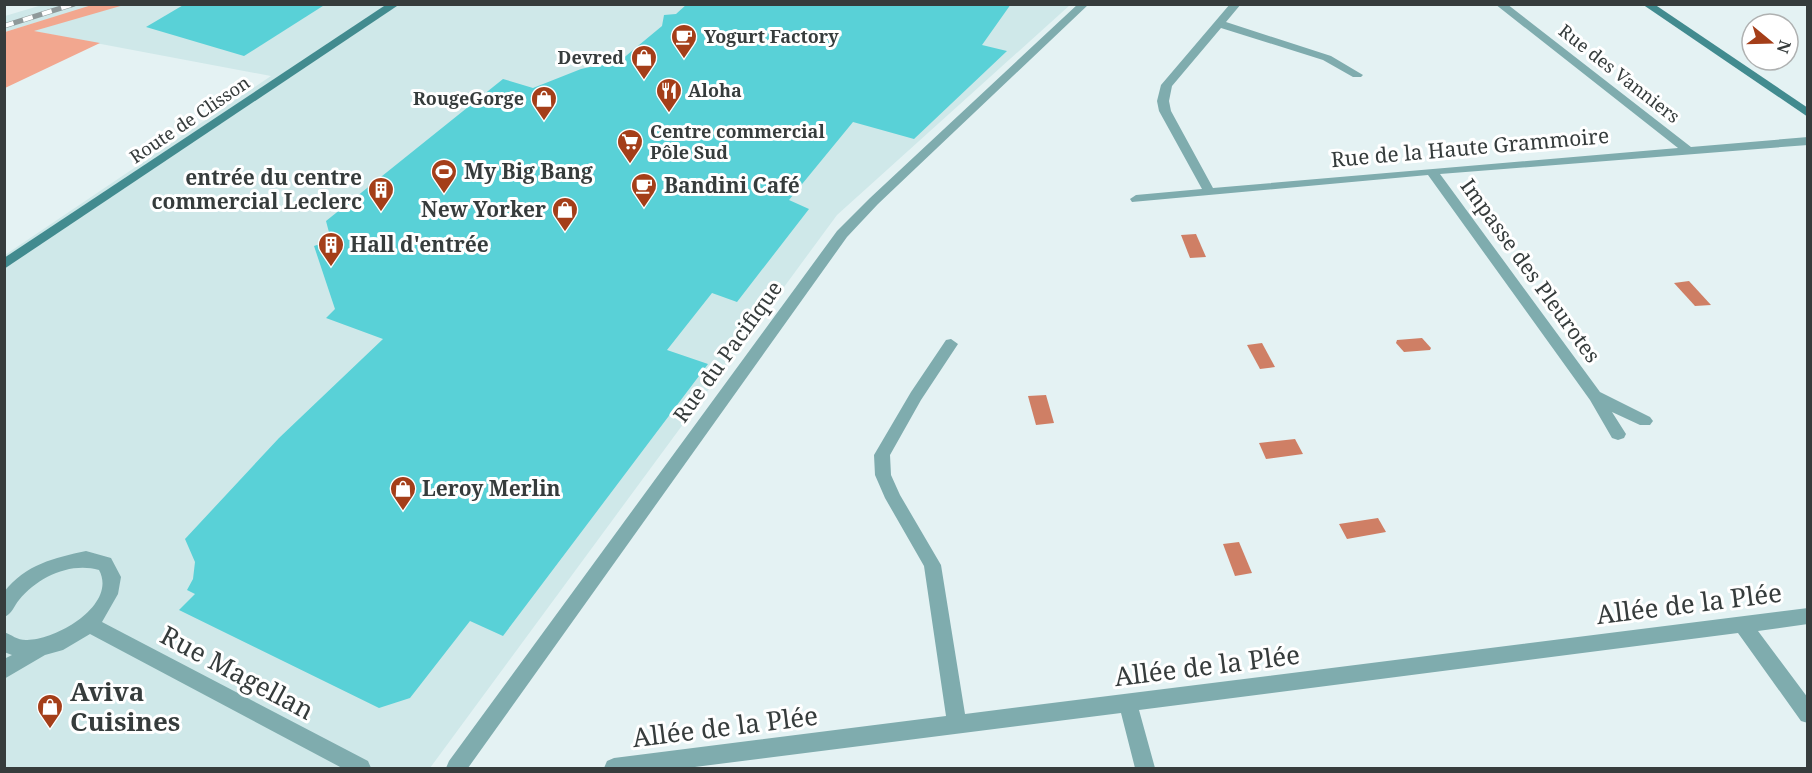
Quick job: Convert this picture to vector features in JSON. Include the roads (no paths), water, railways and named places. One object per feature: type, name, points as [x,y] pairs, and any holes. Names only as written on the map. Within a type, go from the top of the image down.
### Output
[{"type":"main road","name":"Route de Clisson","points":[[4,265],[395,4]]},
{"type":"main road","points":[[1647,4],[1808,114]]},
{"type":"street","name":"Rue du Pacifique","points":[[456,768],[842,234],[867,207],[1084,4]]},
{"type":"street","points":[[1209,190],[1165,111],[1162,101],[1167,85],[1236,4]]},
{"type":"street","name":"Rue des Vanniers","points":[[1500,4],[1688,149]]},
{"type":"street","points":[[1220,24],[1327,57],[1357,75]]},
{"type":"street","name":"Rue de la Haute Grammoire","points":[[1136,199],[1209,190],[1688,149],[1808,141]]},
{"type":"street","name":"Impasse des Pleurotes","points":[[1431,171],[1595,396],[1618,434]]},
{"type":"street","points":[[951,344],[916,396],[882,455],[883,475],[893,498],[932,565],[957,724]]},
{"type":"street","name":"Impasse des Pleurotes","points":[[1595,396],[1645,422]]},
{"type":"street","points":[[4,609],[8,600],[29,579],[51,566],[75,559],[93,559],[106,565],[113,576],[112,591],[104,608],[89,624],[65,640],[38,649],[4,670]]},
{"type":"street","name":"Allée de la Plée","points":[[614,768],[1808,616]]},
{"type":"street","name":"Rue Magellan","points":[[89,624],[361,768]]},
{"type":"street","points":[[1742,624],[1808,714]]},
{"type":"street","points":[[4,640],[8,645],[21,649],[38,649]]},
{"type":"street","points":[[1128,703],[1145,768]]},
{"type":"railway","points":[[4,26],[74,4]]},
{"type":"place","name":"Yogurt Factory","points":[[684,60]]},
{"type":"place","name":"Devred","points":[[644,81]]},
{"type":"place","name":"Aloha","points":[[669,114]]},
{"type":"place","name":"RougeGorge","points":[[544,122]]},
{"type":"place","name":"Centre commercial Pôle Sud","points":[[630,165]]},
{"type":"place","name":"My Big Bang","points":[[444,195]]},
{"type":"place","name":"Bandini Café","points":[[644,209]]},
{"type":"place","name":"entrée du centre commercial Leclerc","points":[[381,213]]},
{"type":"place","name":"New Yorker","points":[[565,233]]},
{"type":"place","name":"Hall d'entrée","points":[[331,268]]},
{"type":"place","name":"Leroy Merlin","points":[[403,512]]},
{"type":"place","name":"Aviva Cuisines","points":[[50,730]]}]
